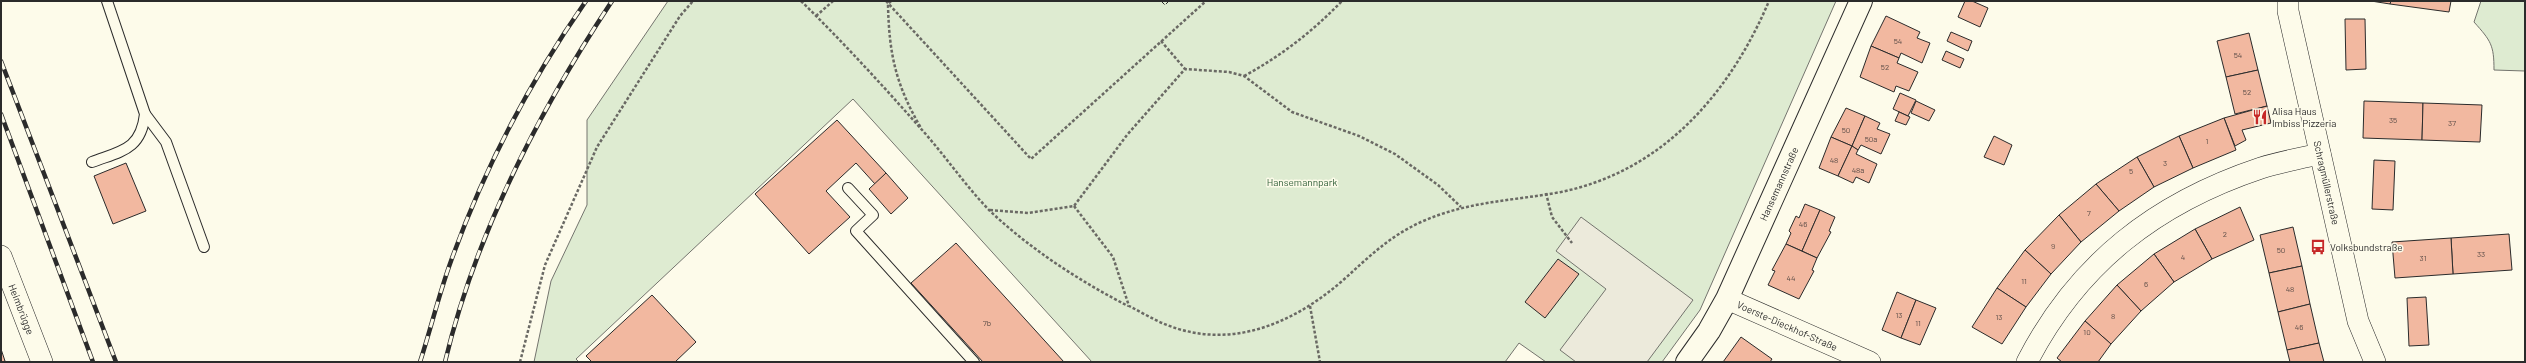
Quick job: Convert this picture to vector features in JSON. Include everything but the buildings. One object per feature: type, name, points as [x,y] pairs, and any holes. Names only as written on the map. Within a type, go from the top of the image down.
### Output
[{"type":"street","name":"Hansemannstraße","points":[[1688,362],[1709,331],[1727,298],[1862,1]]},
{"type":"street","name":"Schragmüllerstraße","points":[[2288,1],[2288,12],[2358,321],[2375,362]]},
{"type":"street","points":[[2027,362],[2044,329],[2073,289],[2083,277],[2133,232],[2205,190],[2262,168],[2320,154]]},
{"type":"street","name":"Heimbrügge","points":[[1,256],[42,362]]},
{"type":"street","name":"Voerste-Dieckhof-Straße","points":[[1727,298],[1870,362]]},
{"type":"lane","points":[[107,1],[145,114],[166,142],[204,247]]},
{"type":"lane","points":[[92,162],[124,150],[136,141],[143,130],[145,114]]},
{"type":"lane","points":[[848,188],[873,215],[856,231],[969,360]]},
{"type":"path","points":[[520,362],[545,265],[597,147],[680,16],[693,1]]},
{"type":"path","points":[[801,1],[924,132],[953,171],[990,210],[1051,260],[1088,285],[1167,325],[1206,335],[1248,334],[1275,325],[1310,306],[1386,241],[1422,222],[1461,206],[1561,192],[1601,179],[1640,163],[1682,130],[1723,86],[1757,28],[1769,1]]},
{"type":"path","points":[[816,16],[833,1]]},
{"type":"path","points":[[886,1],[1031,159],[1206,1]]},
{"type":"path","points":[[891,1],[888,4],[888,32],[896,76],[906,101],[924,132]]},
{"type":"path","points":[[1244,76],[1287,50],[1342,1]]},
{"type":"path","points":[[1161,42],[1185,70],[1229,72],[1244,76],[1292,112],[1359,136],[1395,154],[1438,185],[1461,206]]},
{"type":"path","points":[[990,210],[1028,213],[1074,206],[1127,136],[1185,70]]},
{"type":"path","points":[[1546,193],[1552,217],[1572,244]]},
{"type":"path","points":[[1074,206],[1113,257],[1129,306]]},
{"type":"path","points":[[1310,306],[1320,362]]},
{"type":"green space","name":"Hansemannpark","points":[[668,1],[1836,1],[1700,310],[1662,362],[1546,362],[1519,343],[1505,362],[1092,362],[853,99],[576,359],[579,362],[534,362],[551,281],[587,205],[587,120]]},
{"type":"green space","points":[[2481,1],[2525,1],[2525,71],[2494,70],[2492,49],[2488,39],[2474,22]]},
{"type":"shaded area","points":[[1581,217],[1693,300],[1647,362],[1576,362],[1560,350],[1606,289],[1556,251]]},
{"type":"railway","points":[[420,362],[451,261],[493,159],[527,94],[565,31],[586,1]]},
{"type":"railway","points":[[445,362],[458,314],[474,266],[492,220],[513,174],[535,129],[559,86],[612,1]]},
{"type":"railway","points":[[1,61],[116,362]]},
{"type":"railway","points":[[1,114],[93,362]]},
{"type":"fence","points":[[1161,1],[1165,5],[1169,1]]},
{"type":"place","name":"Alisa Haus Imbiss Pizzeria","points":[[2260,117]]},
{"type":"place","name":"Volksbundstraße","points":[[2318,247]]}]
